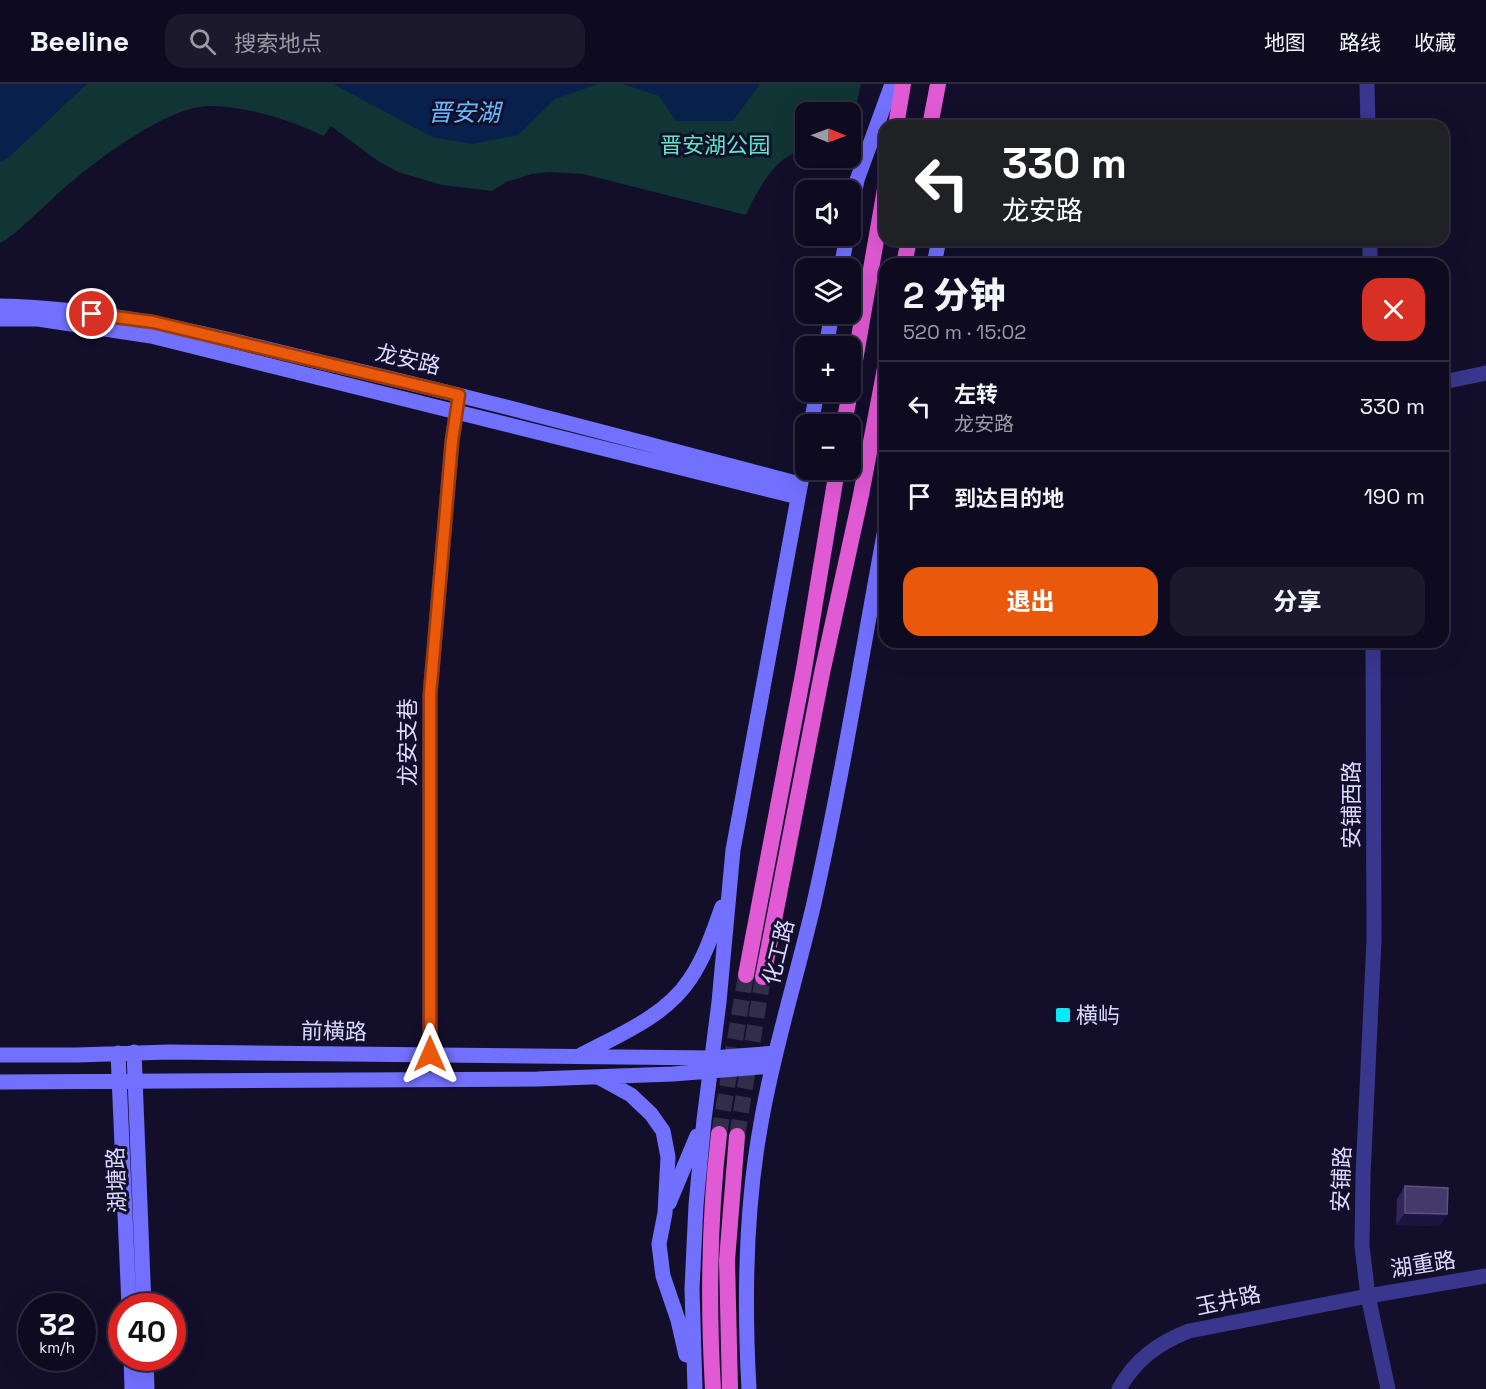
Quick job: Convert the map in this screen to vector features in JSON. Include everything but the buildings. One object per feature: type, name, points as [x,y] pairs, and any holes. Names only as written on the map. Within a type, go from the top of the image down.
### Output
[{"type":"highway","points":[[897,120],[903,84]]},
{"type":"highway","points":[[931,120],[939,84]]},
{"type":"highway","points":[[859,336],[879,223]]},
{"type":"highway","name":"化工路","points":[[835,480],[754,976],[861,495],[879,400]]},
{"type":"highway","points":[[713,1389],[709,1260],[719,1134]]},
{"type":"highway","points":[[730,1389],[726,1299],[727,1260],[737,1136]]},
{"type":"main road","points":[[857,180],[892,84]]},
{"type":"main road","points":[[939,84],[939,120]]},
{"type":"main road","name":"龙安路","points":[[0,306],[55,309],[153,322],[459,395],[799,491]]},
{"type":"main road","name":"龙安路","points":[[0,319],[38,319],[151,336],[799,491]]},
{"type":"main road","points":[[694,1389],[693,1247],[729,888],[740,807],[801,480]]},
{"type":"main road","name":"化工路","points":[[750,1389],[746,1287],[748,1228],[761,1123],[774,1059],[826,847],[879,561]]},
{"type":"main road","points":[[578,1056],[638,1025],[679,993],[693,974],[706,949],[729,888]]},
{"type":"main road","name":"前横路","points":[[0,1055],[126,1053],[578,1056],[711,1065]]},
{"type":"main road","name":"湖塘路","points":[[126,1053],[129,1293]]},
{"type":"main road","name":"前横路","points":[[0,1082],[600,1078],[774,1059]]},
{"type":"main road","points":[[600,1078],[631,1095],[651,1114],[663,1131],[668,1156],[665,1214],[659,1244],[663,1276],[678,1320],[694,1389]]},
{"type":"main road","name":"湖塘路","points":[[127,1082],[143,1293]]},
{"type":"main road","points":[[665,1214],[704,1120]]},
{"type":"main road","points":[[131,1371],[132,1389]]},
{"type":"main road","points":[[146,1371],[147,1389]]},
{"type":"street","points":[[1367,84],[1368,120]]},
{"type":"street","points":[[1449,381],[1486,374]]},
{"type":"street","name":"龙安支巷","points":[[430,1054],[430,695],[452,441],[459,395]]},
{"type":"street","name":"安铺西路","points":[[1373,648],[1373,969]]},
{"type":"street","name":"安铺路","points":[[1373,969],[1362,1246],[1368,1296],[1388,1389]]},
{"type":"street","name":"湖重路","points":[[1368,1296],[1486,1276]]},
{"type":"street","name":"玉井路","points":[[1119,1389],[1131,1370],[1149,1352],[1189,1331],[1368,1296]]},
{"type":"green space","name":"晋安湖公园","points":[[0,84],[861,84],[857,102],[795,102],[795,153],[777,165],[769,174],[746,215],[583,174],[549,172],[532,174],[506,182],[492,191],[442,185],[398,172],[378,161],[331,126],[324,136],[268,115],[209,106],[192,108],[173,115],[132,137],[76,178],[0,243]]},
{"type":"water","points":[[0,84],[87,84],[7,159],[0,162]]},
{"type":"water","name":"晋安湖","points":[[333,84],[598,84],[555,99],[518,135],[472,144],[432,137]]},
{"type":"water","points":[[623,84],[760,84],[733,121],[676,121],[659,96]]},
{"type":"tunnel","points":[[719,1134],[746,975]]},
{"type":"tunnel","points":[[737,1136],[763,977]]},
{"type":"place","name":"横屿","points":[[1063,1015]]},
{"type":"route","points":[[92,314],[153,322],[459,395],[452,441],[430,695],[430,1054]]}]
